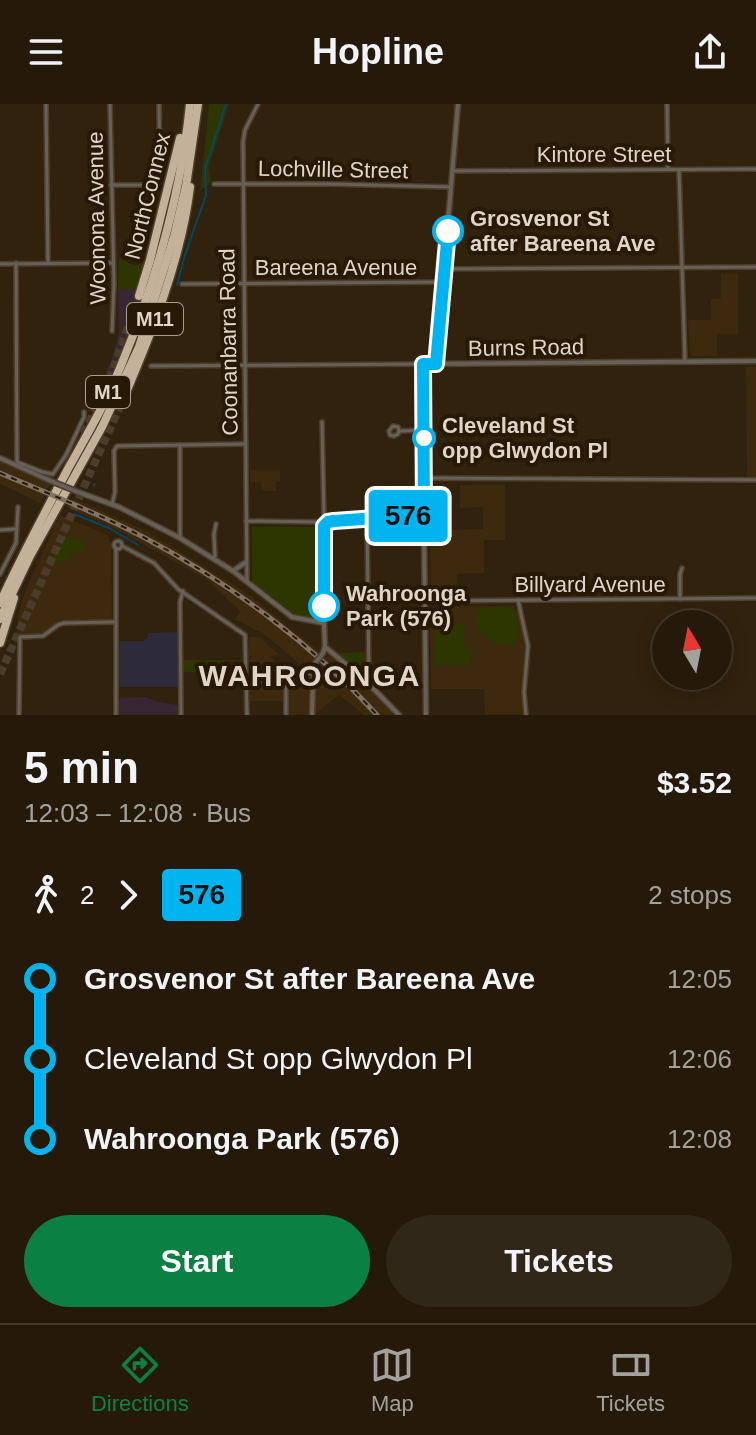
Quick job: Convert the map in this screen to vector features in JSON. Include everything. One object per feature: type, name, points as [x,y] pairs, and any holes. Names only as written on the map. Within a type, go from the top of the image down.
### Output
[{"type":"highway","name":"NorthConnex","points":[[139,296],[189,104]]},
{"type":"highway","name":"M1","points":[[0,594],[122,364],[165,235],[177,183],[189,104]]},
{"type":"highway","name":"M1","points":[[0,619],[30,556],[102,427],[139,347],[174,237],[198,104]]},
{"type":"highway","name":"NorthConnex","points":[[122,402],[142,355],[176,253],[188,201],[193,142]]},
{"type":"highway","name":"M1","points":[[0,603],[30,540]]},
{"type":"highway","name":"M1","points":[[0,643],[18,582]]},
{"type":"street","points":[[46,104],[48,263]]},
{"type":"street","name":"Woonona Avenue","points":[[110,104],[114,284],[112,331]]},
{"type":"street","points":[[111,185],[159,183],[159,104]]},
{"type":"street","name":"Coonanbarra Road","points":[[247,583],[244,135],[258,104]]},
{"type":"street","points":[[436,364],[458,104]]},
{"type":"street","points":[[667,104],[668,170]]},
{"type":"street","name":"Kintore Street","points":[[453,171],[756,169]]},
{"type":"street","points":[[679,170],[685,362]]},
{"type":"street","name":"Lochville Street","points":[[214,184],[451,187]]},
{"type":"street","points":[[16,263],[17,459]]},
{"type":"street","points":[[0,264],[113,263]]},
{"type":"street","points":[[444,269],[756,267]]},
{"type":"street","name":"Bareena Avenue","points":[[182,284],[443,282]]},
{"type":"street","name":"Burns Road","points":[[151,366],[756,361]]},
{"type":"street","points":[[423,364],[426,715]]},
{"type":"street","points":[[0,458],[17,459],[53,474],[66,455],[84,412]]},
{"type":"street","points":[[294,679],[308,672],[324,650],[322,422]]},
{"type":"street","points":[[399,431],[424,430]]},
{"type":"street","points":[[112,504],[115,492],[114,451],[117,446],[245,444]]},
{"type":"street","points":[[180,445],[180,538]]},
{"type":"street","points":[[0,458],[112,504],[180,538],[233,571],[292,617],[324,623]]},
{"type":"street","points":[[424,478],[756,480]]},
{"type":"street","points":[[0,572],[16,543],[18,507]]},
{"type":"street","points":[[246,521],[324,523],[422,515]]},
{"type":"street","points":[[367,519],[369,683]]},
{"type":"street","points":[[213,558],[216,524]]},
{"type":"street","points":[[0,530],[16,529]]},
{"type":"street","points":[[116,715],[114,544],[117,541],[154,563],[171,583],[243,632],[246,638],[247,715]]},
{"type":"street","points":[[233,571],[246,562]]},
{"type":"street","points":[[680,599],[682,568]]},
{"type":"street","points":[[181,715],[180,602],[183,591]]},
{"type":"street","name":"Billyard Avenue","points":[[425,601],[756,598]]},
{"type":"street","points":[[518,600],[528,646],[524,692],[526,715]]},
{"type":"street","points":[[19,715],[20,637],[43,636],[64,623],[116,622]]},
{"type":"street","points":[[324,650],[369,683],[399,715]]},
{"type":"street","points":[[308,672],[313,675],[309,680]]},
{"type":"street","points":[[286,679],[286,715]]},
{"type":"street","points":[[247,680],[309,680]]},
{"type":"street","points":[[309,680],[312,715]]},
{"type":"shaded area","points":[[721,274],[738,274],[738,334],[717,334],[717,356],[693,356],[690,354],[688,320],[711,320],[711,299],[721,298]]},
{"type":"shaded area","points":[[135,289],[134,295],[142,298],[107,382],[102,380],[119,333],[118,290]]},
{"type":"shaded area","points":[[746,367],[756,367],[756,477],[747,477]]},
{"type":"shaded area","points":[[0,461],[50,484],[40,503],[0,484]]},
{"type":"shaded area","points":[[250,470],[280,470],[276,491],[265,491],[260,482],[251,482]]},
{"type":"shaded area","points":[[460,485],[505,485],[505,540],[484,540],[484,573],[457,574],[457,596],[431,595],[430,530],[483,529],[483,507],[460,508]]},
{"type":"shaded area","points":[[71,499],[146,531],[245,592],[319,651],[323,659],[330,655],[355,674],[394,715],[364,715],[339,695],[314,715],[316,677],[319,676],[307,666],[301,666],[260,632],[235,619],[240,611],[205,578],[67,507]]},
{"type":"shaded area","points":[[60,515],[108,535],[111,545],[112,619],[64,621],[42,634],[16,635],[27,586]]},
{"type":"shaded area","points":[[514,606],[520,616],[525,647],[521,694],[523,715],[485,715],[484,689],[431,689],[431,607]]},
{"type":"shaded area","points":[[178,632],[178,687],[119,687],[119,641],[144,641],[148,633]]},
{"type":"shaded area","points":[[249,637],[259,637],[280,655],[270,656],[274,659],[274,676],[253,678],[250,675],[249,660],[252,656],[249,656]]},
{"type":"shaded area","points":[[290,681],[308,684],[311,715],[288,715],[287,684]]},
{"type":"shaded area","points":[[252,683],[284,683],[285,701],[250,701],[249,687]]},
{"type":"shaded area","points":[[146,697],[178,705],[178,715],[119,715],[119,698]]},
{"type":"green space","points":[[209,104],[229,104],[209,166],[211,182],[200,191]]},
{"type":"green space","points":[[119,258],[134,265],[143,264],[135,289],[118,290]]},
{"type":"green space","points":[[252,527],[320,529],[318,618],[296,615],[252,582]]},
{"type":"green space","points":[[63,537],[84,541],[84,552],[72,552],[66,561],[55,564],[53,559]]},
{"type":"green space","points":[[510,607],[518,612],[518,639],[512,646],[493,643],[477,629],[480,608]]},
{"type":"green space","points":[[458,623],[461,627],[464,623],[465,647],[472,647],[471,665],[434,665],[435,626]]},
{"type":"green space","points":[[332,646],[336,653],[367,652],[367,676],[336,654]]},
{"type":"green space","points":[[184,660],[244,661],[224,661],[224,678],[214,678],[213,671],[184,672]]},
{"type":"waterway","points":[[177,285],[206,195],[205,169],[226,104]]},
{"type":"waterway","points":[[74,514],[109,528],[138,545]]},
{"type":"tunnel","points":[[84,434],[111,375],[139,296]]},
{"type":"tunnel","points":[[0,674],[122,402]]},
{"type":"railway","points":[[0,473],[127,529],[208,575],[297,640],[377,715]]},
{"type":"bus line","name":"576","points":[[324,606],[324,526],[328,522],[419,515],[424,512],[423,364],[436,364],[448,231]]},
{"type":"place","name":"Grosvenor St after Bareena Ave","points":[[448,231]]},
{"type":"place","name":"Cleveland St opp Glwydon Pl","points":[[424,438]]},
{"type":"place","name":"Wahroonga Park (576)","points":[[324,606]]},
{"type":"district","name":"WAHROONGA","points":[[310,676]]}]
